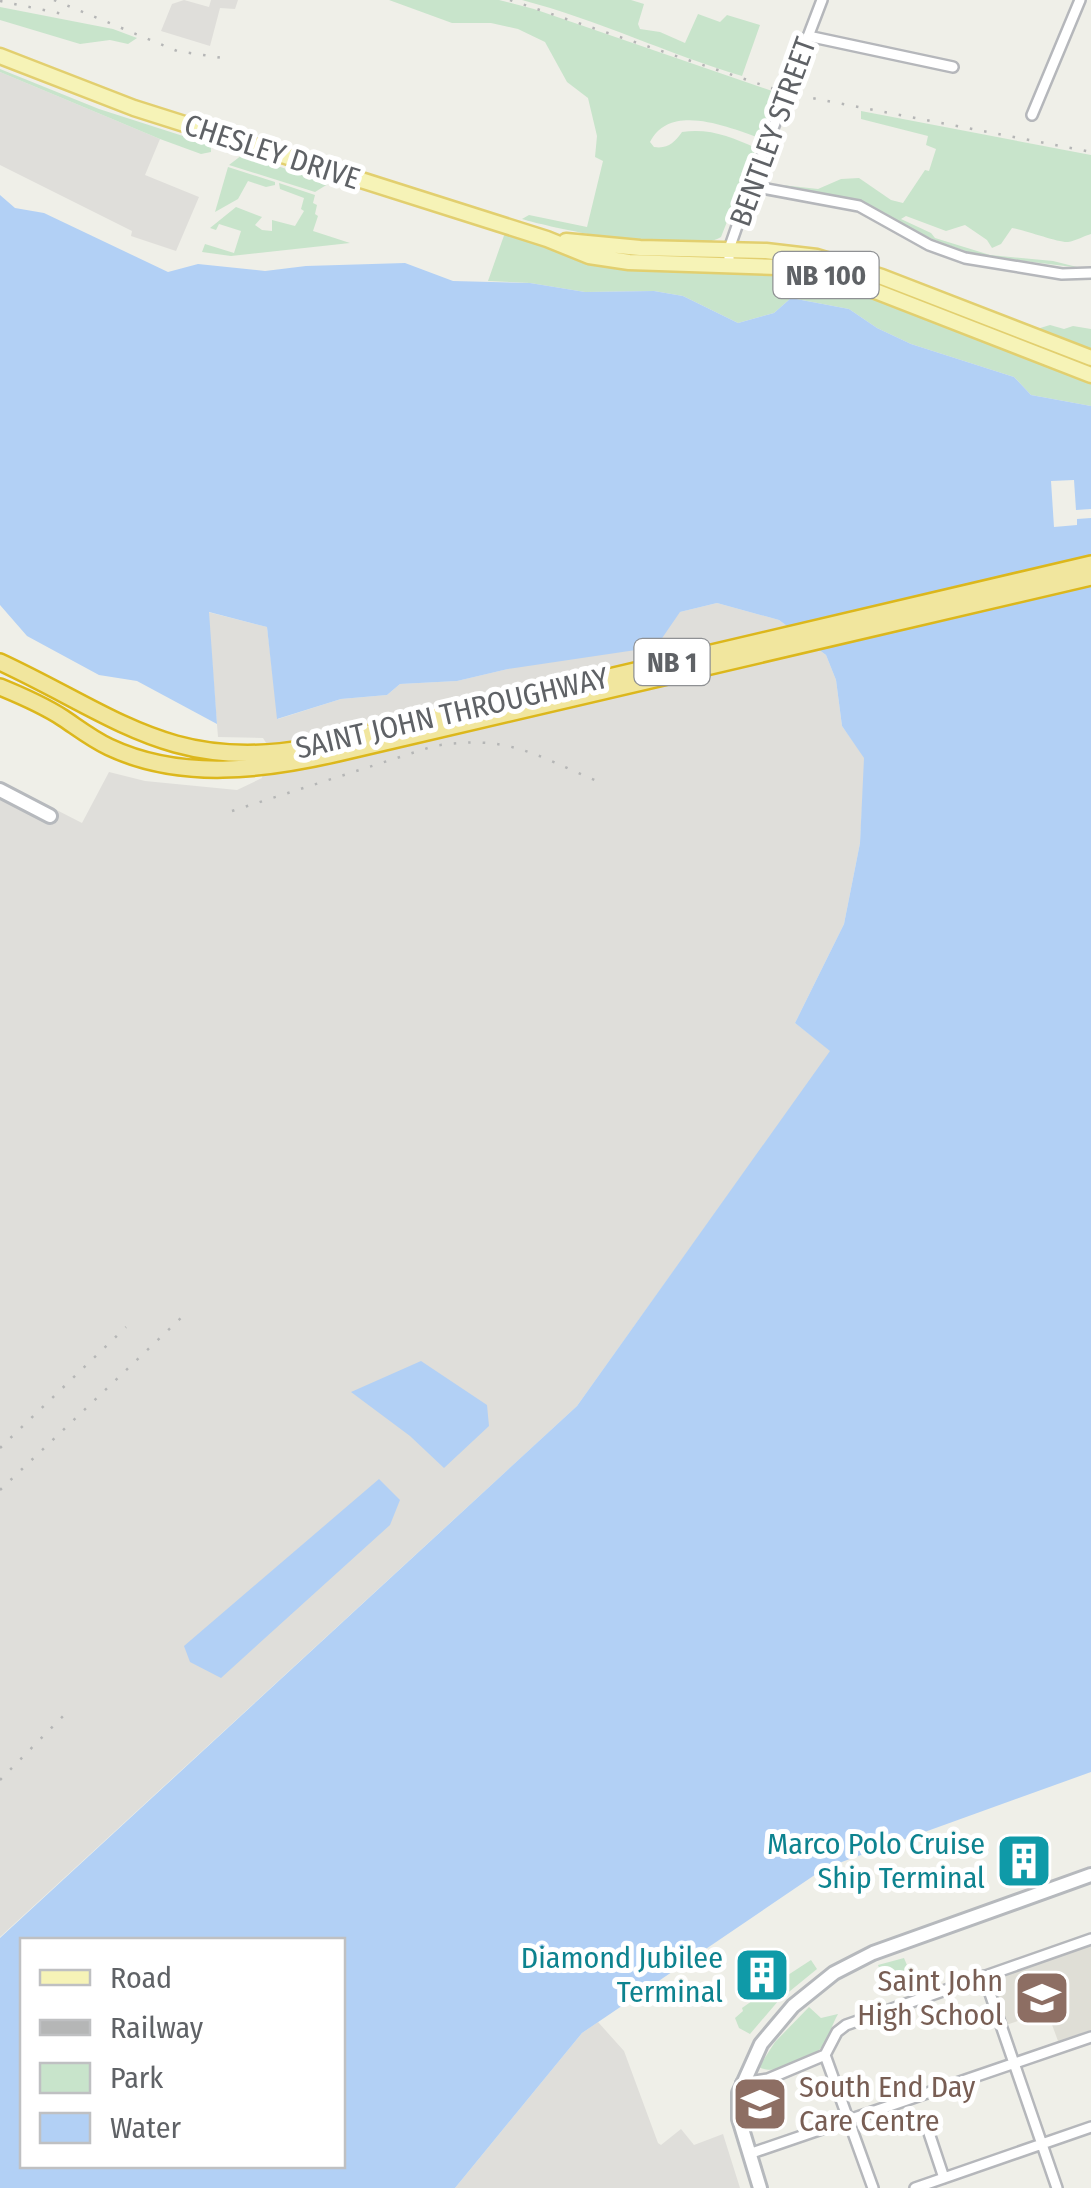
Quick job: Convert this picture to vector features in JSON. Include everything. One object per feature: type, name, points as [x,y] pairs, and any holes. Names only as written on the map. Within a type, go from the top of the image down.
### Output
[{"type":"highway","name":"SAINT JOHN THROUGHWAY","points":[[0,662],[140,734],[174,746],[252,762],[1091,564]]},
{"type":"highway","name":"SAINT JOHN THROUGHWAY","points":[[0,690],[135,757],[198,768],[338,753],[1091,577]]},
{"type":"highway","name":"SAINT JOHN THROUGHWAY","points":[[0,679],[49,700],[121,744],[198,768]]},
{"type":"main road","name":"CHESLEY DRIVE","points":[[0,56],[134,108],[548,239],[589,256],[629,262],[800,254],[1091,358]]},
{"type":"main road","name":"CHESLEY DRIVE","points":[[880,284],[1091,374]]},
{"type":"main road","points":[[0,790],[50,816]]},
{"type":"main road","points":[[760,2188],[738,2111],[742,2083],[760,2044],[781,2018],[834,1972],[918,1936],[1091,1875]]},
{"type":"street","name":"BENTLEY STREET","points":[[729,257],[750,186],[822,0]]},
{"type":"street","points":[[1032,115],[1080,0]]},
{"type":"street","points":[[808,36],[953,66]]},
{"type":"street","points":[[750,186],[862,207],[929,245],[965,258],[1062,274],[1091,274]]},
{"type":"street","points":[[873,2188],[826,2056],[837,2032],[846,2025],[1091,1938]]},
{"type":"street","points":[[984,1976],[1057,2188]]},
{"type":"street","points":[[749,2154],[1091,2037]]},
{"type":"street","points":[[742,2083],[768,2079],[826,2056]]},
{"type":"street","points":[[926,2124],[955,2188]]},
{"type":"street","points":[[915,2188],[1091,2126]]},
{"type":"shaded area","points":[[184,0],[209,7],[211,0],[238,0],[235,9],[220,8],[210,46],[161,31],[172,4]]},
{"type":"shaded area","points":[[0,72],[160,139],[145,175],[199,197],[176,251],[131,236],[132,231],[0,165]]},
{"type":"shaded area","points":[[717,603],[779,620],[826,655],[836,680],[842,726],[865,758],[860,843],[844,924],[795,1023],[831,1051],[577,1406],[0,1937],[0,781],[82,823],[109,772],[145,781],[237,790],[262,778],[268,746],[263,738],[218,737],[208,612],[267,627],[278,719],[341,699],[387,695],[400,684],[457,681],[508,669]]},
{"type":"shaded area","name":"Saint John High School","points":[[1091,1944],[1091,2030],[1058,2041],[1047,2011],[1003,2026],[987,1980]]},
{"type":"shaded area","points":[[598,2022],[624,2051],[658,2143],[661,2145],[681,2129],[694,2145],[723,2134],[740,2188],[455,2188],[582,2033]]},
{"type":"green space","points":[[389,0],[499,0],[778,93],[760,138],[716,124],[685,120],[659,130],[650,142],[654,147],[663,147],[682,132],[702,131],[756,148],[721,237],[705,242],[654,243],[593,235],[522,219],[529,215],[587,227],[603,161],[595,157],[597,136],[588,98],[567,82],[545,42],[518,29],[491,23],[452,23]]},
{"type":"green space","points":[[522,0],[631,0],[644,4],[640,29],[660,32],[685,43],[698,14],[720,22],[727,15],[760,25],[742,76]]},
{"type":"green space","points":[[0,7],[113,29],[137,38],[128,44],[110,40],[80,44],[0,20]]},
{"type":"green space","points":[[0,69],[99,109],[211,145],[211,152],[201,154],[160,139]]},
{"type":"green space","points":[[861,111],[1091,155],[1091,234],[1074,241],[1057,241],[1012,228],[1001,244],[992,248],[965,225],[946,231],[906,216],[901,219],[935,238],[990,255],[1081,268],[976,255],[932,239],[862,202],[782,185],[818,189],[841,179],[859,178],[891,200],[903,203],[925,170],[929,171],[936,149],[926,145],[928,136],[861,119]]},
{"type":"green space","points":[[242,155],[328,184],[315,192],[229,165]]},
{"type":"green space","points":[[228,167],[275,185],[266,187],[248,181],[238,199],[215,212]]},
{"type":"green space","points":[[279,183],[315,195],[313,203],[317,205],[318,216],[313,231],[350,243],[231,256],[202,252],[205,244],[234,253],[241,231],[219,224],[216,230],[210,228],[236,207],[262,217],[255,225],[262,230],[272,231],[272,220],[295,226],[304,211],[304,198],[280,189]]},
{"type":"green space","points":[[507,227],[589,256],[800,270],[1091,375],[1091,406],[1031,395],[1014,377],[911,344],[849,309],[791,298],[774,313],[738,323],[683,296],[654,291],[585,292],[488,281]]},
{"type":"green space","points":[[998,315],[1037,329],[1050,325],[1091,329],[1091,352]]},
{"type":"green space","points":[[904,1958],[916,1987],[896,1994],[893,1989],[888,1991],[878,1965]]},
{"type":"green space","points":[[811,1960],[817,1969],[779,2000],[750,2034],[739,2028],[735,2018],[742,2008],[766,1991],[771,1999],[778,1994],[771,1986]]},
{"type":"green space","points":[[809,2007],[821,2018],[838,2014],[820,2049],[785,2068],[759,2067],[775,2042]]},
{"type":"water","points":[[0,195],[15,208],[44,213],[168,272],[198,264],[265,271],[405,263],[453,281],[530,283],[585,292],[654,291],[683,296],[738,323],[774,313],[791,298],[849,309],[911,344],[1014,377],[1031,395],[1091,406],[1091,1772],[825,1868],[582,2033],[455,2188],[0,2188],[0,1938],[577,1406],[830,1051],[795,1023],[844,924],[860,843],[864,758],[842,726],[836,680],[826,655],[779,620],[717,603],[680,612],[656,647],[508,669],[457,681],[400,684],[387,695],[341,699],[277,719],[267,627],[209,612],[217,724],[137,681],[99,675],[27,636],[0,605]]},
{"type":"water","points":[[421,1361],[487,1405],[489,1426],[444,1468],[410,1436],[351,1392]]},
{"type":"water","points":[[379,1479],[400,1500],[390,1525],[221,1678],[190,1662],[184,1646]]},
{"type":"pier","points":[[1074,480],[1076,510],[1091,509],[1091,518],[1077,519],[1077,525],[1054,527],[1051,481]]},
{"type":"railway","points":[[54,0],[177,51],[223,58]]},
{"type":"railway","points":[[510,0],[786,93],[1091,152]]},
{"type":"railway","points":[[0,1],[68,15]]},
{"type":"railway","points":[[232,811],[434,746],[459,743],[519,749],[597,781]]},
{"type":"railway","points":[[0,1490],[182,1317]]},
{"type":"railway","points":[[0,1448],[126,1327]]},
{"type":"railway","points":[[0,1780],[69,1710]]},
{"type":"place","name":"Marco Polo Cruise Ship Terminal","points":[[1024,1861]]},
{"type":"place","name":"Diamond Jubilee Terminal","points":[[762,1975]]},
{"type":"place","name":"Saint John High School","points":[[1042,1998]]},
{"type":"place","name":"South End Day Care Centre","points":[[760,2104]]}]
